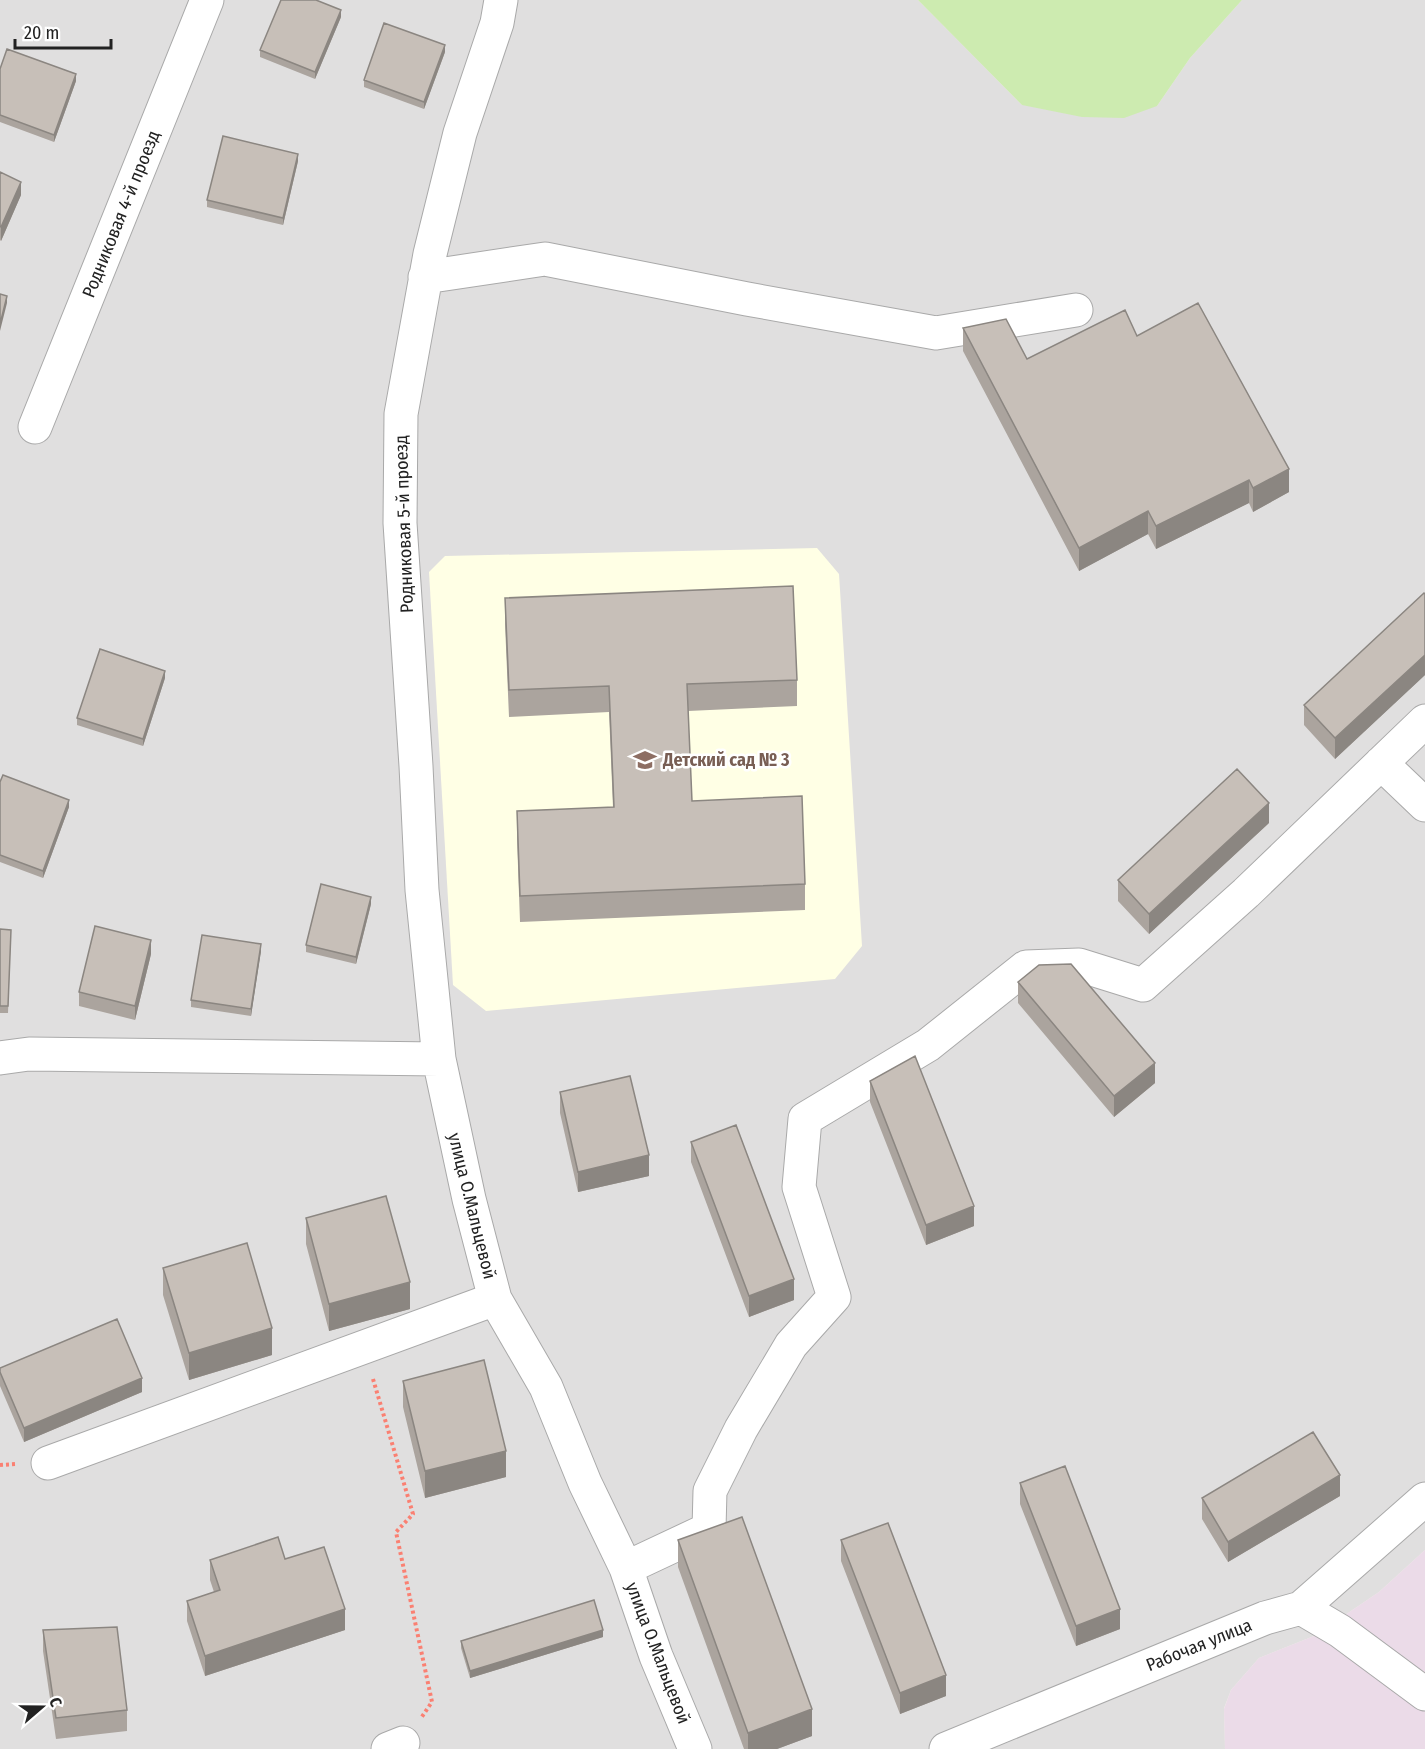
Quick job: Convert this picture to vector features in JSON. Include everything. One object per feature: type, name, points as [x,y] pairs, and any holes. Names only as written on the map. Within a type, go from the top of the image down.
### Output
[{"type":"street","name":"Родниковая 4-й проезд","points":[[35,427],[207,0]]},
{"type":"street","name":"Родниковая 5-й проезд","points":[[439,1059],[422,890],[400,523],[400,414],[430,254],[460,133],[497,23],[501,0]]},
{"type":"street","points":[[425,277],[545,259],[736,297],[936,333],[1076,310]]},
{"type":"street","points":[[626,1568],[709,1529],[710,1491],[741,1429],[791,1345],[834,1297],[799,1187],[805,1119],[927,1045],[1026,967],[1079,965],[1143,985],[1246,894],[1425,721]]},
{"type":"street","points":[[1382,763],[1425,805]]},
{"type":"street","points":[[0,1058],[29,1054],[439,1059]]},
{"type":"street","name":"улица О.Мальцевой","points":[[439,1059],[469,1199],[495,1299],[546,1387],[585,1483],[626,1568],[657,1656],[695,1749]]},
{"type":"street","points":[[48,1463],[495,1299]]},
{"type":"street","name":"Рабочая улица","points":[[946,1749],[1265,1618],[1300,1608],[1425,1499]]},
{"type":"street","points":[[1300,1608],[1340,1631],[1425,1694]]},
{"type":"path","points":[[372,1379],[413,1514],[396,1532],[432,1702],[396,1746]]},
{"type":"shaded area","points":[[0,0],[918,0],[1022,105],[1157,106],[1190,58],[1242,0],[1425,0],[1425,1550],[1379,1592],[1314,1636],[1259,1658],[1231,1690],[1224,1708],[1225,1749],[0,1749]]},
{"type":"shaded area","name":"Детский сад № 3","points":[[817,548],[839,574],[862,946],[835,979],[486,1011],[453,985],[429,572],[445,556]]},
{"type":"shaded area","points":[[1425,1550],[1425,1749],[1225,1749],[1224,1709],[1231,1690],[1259,1658],[1314,1636],[1379,1592]]},
{"type":"green space","points":[[918,0],[1242,0],[1190,58],[1157,106],[1124,118],[1082,117],[1022,105]]},
{"type":"building","points":[[281,0],[316,0],[341,10],[315,72],[260,50]]},
{"type":"building","points":[[384,23],[445,45],[424,102],[364,80]]},
{"type":"building","points":[[7,49],[76,74],[54,135],[0,115],[0,69]]},
{"type":"building","points":[[223,136],[298,154],[283,218],[207,200]]},
{"type":"building","points":[[0,172],[21,182],[1,227],[0,226]]},
{"type":"building","points":[[0,294],[7,296],[0,324]]},
{"type":"building","points":[[1198,303],[1289,469],[1253,488],[1249,480],[1156,526],[1148,511],[1079,548],[963,328],[1006,319],[1027,359],[1125,310],[1137,336]]},
{"type":"building","points":[[793,586],[797,680],[687,684],[692,801],[802,796],[805,884],[520,896],[517,811],[614,807],[609,686],[509,690],[505,598]]},
{"type":"building","points":[[1424,593],[1425,655],[1335,738],[1304,705]]},
{"type":"building","points":[[100,649],[165,671],[143,739],[77,718]]},
{"type":"building","points":[[1237,769],[1269,803],[1149,914],[1118,880]]},
{"type":"building","points":[[3,775],[69,800],[43,871],[0,855],[0,782]]},
{"type":"building","points":[[321,884],[371,897],[356,957],[306,945]]},
{"type":"building","points":[[95,926],[151,940],[135,1006],[79,992]]},
{"type":"building","points":[[0,929],[11,930],[8,1006],[0,1006]]},
{"type":"building","points":[[202,935],[261,944],[251,1009],[191,1000]]},
{"type":"building","points":[[1071,964],[1155,1063],[1114,1096],[1018,982],[1039,965]]},
{"type":"building","points":[[915,1056],[974,1206],[926,1225],[870,1081]]},
{"type":"building","points":[[630,1076],[649,1155],[578,1172],[560,1092]]},
{"type":"building","points":[[736,1125],[794,1279],[749,1296],[691,1142]]},
{"type":"building","points":[[386,1196],[410,1282],[329,1304],[306,1218]]},
{"type":"building","points":[[247,1243],[272,1328],[189,1353],[163,1268]]},
{"type":"building","points":[[117,1319],[142,1378],[24,1428],[0,1368]]},
{"type":"building","points":[[484,1360],[506,1451],[425,1471],[403,1381]]},
{"type":"building","points":[[1313,1432],[1340,1475],[1228,1542],[1202,1498]]},
{"type":"building","points":[[1065,1466],[1120,1609],[1076,1626],[1020,1483]]},
{"type":"building","points":[[742,1517],[812,1709],[748,1733],[678,1540]]},
{"type":"building","points":[[888,1523],[946,1675],[900,1693],[841,1540]]},
{"type":"building","points":[[278,1537],[285,1559],[324,1547],[345,1609],[205,1656],[187,1601],[220,1590],[210,1560]]},
{"type":"building","points":[[594,1600],[603,1630],[470,1671],[461,1641]]},
{"type":"building","points":[[117,1627],[127,1710],[56,1718],[43,1630]]},
{"type":"place","name":"Детский сад № 3","points":[[645,760]]}]
